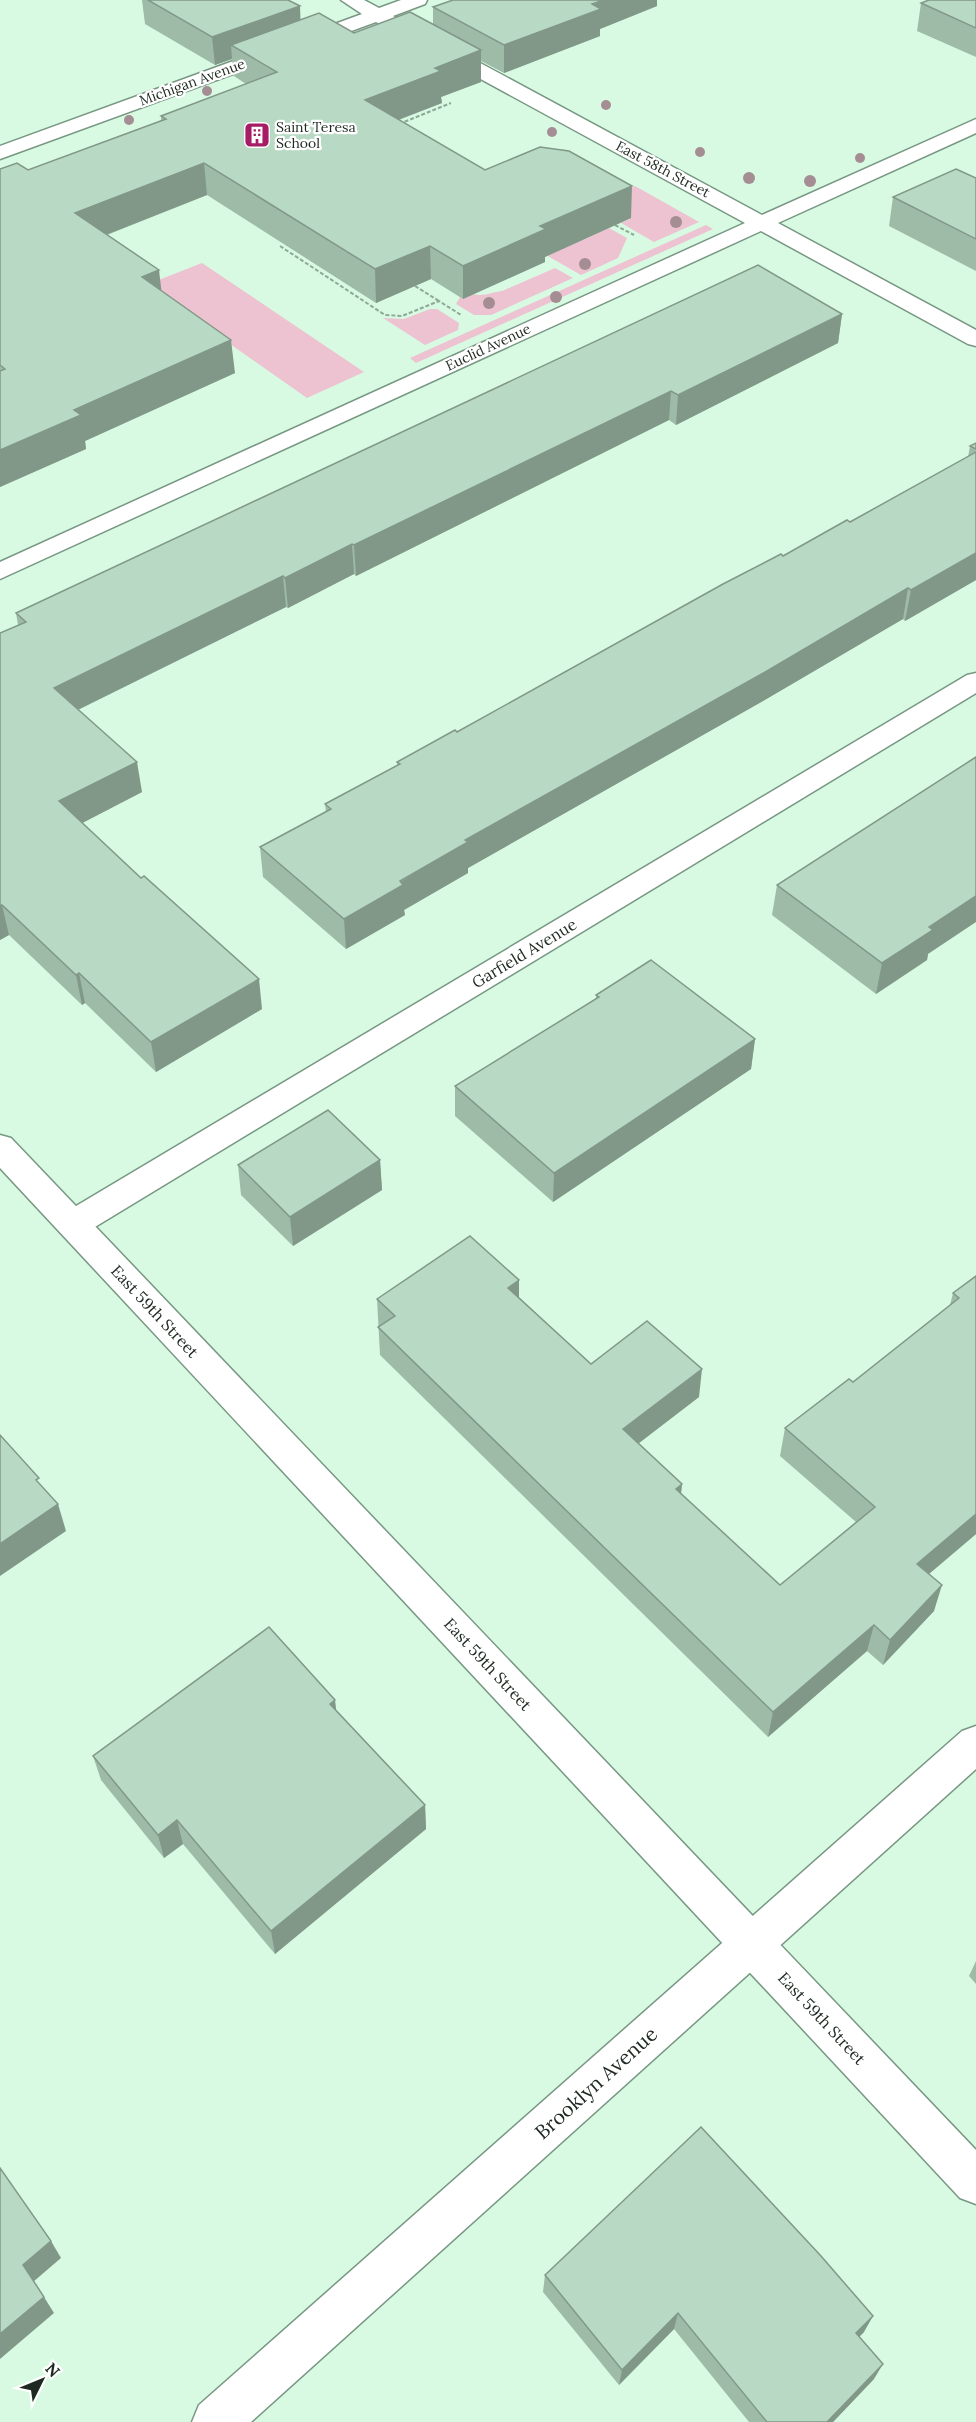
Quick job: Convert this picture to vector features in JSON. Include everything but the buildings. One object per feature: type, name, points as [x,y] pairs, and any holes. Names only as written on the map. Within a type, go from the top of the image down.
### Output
[{"type":"street","name":"East 58th Street","points":[[350,0],[976,339]]},
{"type":"street","name":"Michigan Avenue","points":[[0,153],[418,0]]},
{"type":"street","name":"Euclid Avenue","points":[[0,571],[976,124]]},
{"type":"street","name":"Garfield Avenue","points":[[73,1224],[976,681]]},
{"type":"street","name":"East 59th Street","points":[[0,1147],[976,2182]]},
{"type":"street","name":"Brooklyn Avenue","points":[[216,2422],[976,1744]]},
{"type":"path","points":[[396,125],[451,103]]},
{"type":"path","points":[[280,246],[385,315],[402,316],[439,301]]},
{"type":"path","points":[[415,286],[467,319]]},
{"type":"shaded area","points":[[635,186],[699,222],[654,242],[621,223],[630,219],[619,193]]},
{"type":"shaded area","points":[[706,225],[713,229],[416,363],[410,358]]},
{"type":"shaded area","points":[[609,228],[627,238],[618,258],[581,275],[539,251],[585,239]]},
{"type":"shaded area","points":[[202,263],[364,372],[307,398],[146,285]]},
{"type":"shaded area","points":[[555,268],[573,278],[491,315],[474,315],[456,304],[460,297],[463,299],[473,294],[484,295],[502,291]]},
{"type":"shaded area","points":[[430,309],[437,309],[459,323],[458,330],[425,345],[383,318],[404,319]]},
{"type":"place","name":"Saint Teresa School","points":[[257,135]]}]
